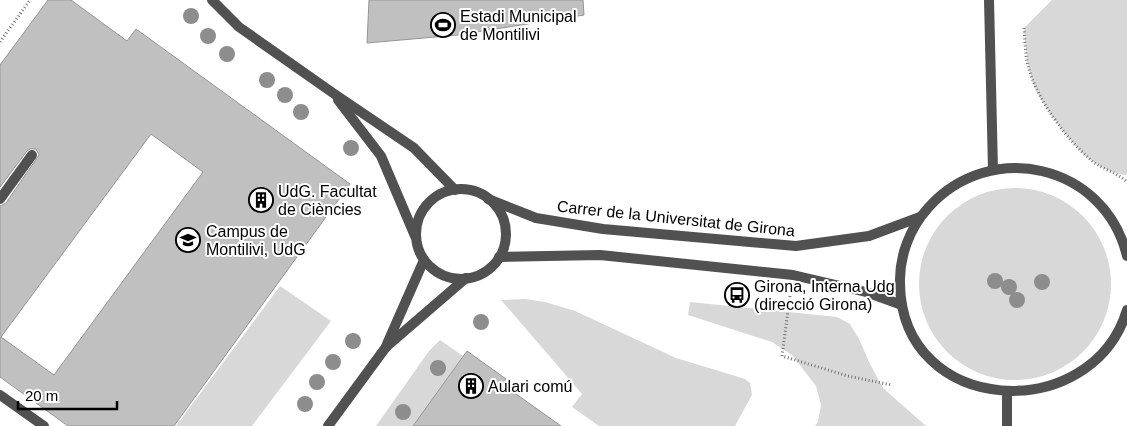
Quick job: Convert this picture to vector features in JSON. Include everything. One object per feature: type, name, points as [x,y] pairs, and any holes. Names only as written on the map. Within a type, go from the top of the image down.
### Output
[{"type":"street","points":[[212,0],[239,26],[414,148],[454,190]]},
{"type":"street","points":[[989,0],[993,170]]},
{"type":"street","points":[[333,93],[381,156],[424,260],[438,273],[457,279],[486,272],[499,257],[504,246],[506,233],[504,221],[498,208],[488,198],[472,191],[454,190],[443,193],[425,207],[416,229],[417,241]]},
{"type":"street","points":[[0,199],[32,155]]},
{"type":"street","points":[[1127,256],[1120,235],[1105,210],[1076,186],[1059,176],[1041,171],[1022,168],[993,170],[974,175],[956,184],[940,196],[920,217],[910,235],[901,264],[900,284],[902,305],[913,335],[924,353],[939,369],[966,386],[986,393],[1007,397],[1027,397],[1046,393],[1065,386],[1082,376],[1110,348],[1120,330],[1127,310]]},
{"type":"street","name":"Carrer de la Universitat de Girona","points":[[488,198],[536,218],[603,228],[796,246],[869,236],[920,217]]},
{"type":"street","points":[[499,257],[600,255],[793,275],[866,292],[902,305]]},
{"type":"street","points":[[328,426],[386,347],[424,260]]},
{"type":"street","points":[[386,347],[466,278]]},
{"type":"street","points":[[0,395],[44,426]]},
{"type":"street","points":[[1007,397],[1008,426]]},
{"type":"path","points":[[0,42],[30,0]]},
{"type":"path","points":[[1024,28],[1028,64],[1036,89],[1051,114],[1066,134],[1092,162],[1119,174],[1127,182]]},
{"type":"path","points":[[790,293],[782,356],[848,376],[892,385]]},
{"type":"shaded area","points":[[1052,0],[1127,0],[1127,175],[1104,168],[1085,155],[1060,127],[1045,106],[1032,81],[1024,28]]},
{"type":"shaded area","points":[[1006,188],[1024,188],[1052,195],[1068,204],[1083,216],[1095,231],[1104,247],[1111,275],[1111,293],[1104,321],[1095,337],[1083,352],[1068,364],[1052,373],[1024,380],[1006,380],[987,376],[970,369],[954,358],[941,345],[930,329],[923,312],[919,293],[919,275],[923,256],[930,239],[941,223],[954,210],[970,199],[987,192]]},
{"type":"shaded area","points":[[280,286],[331,321],[252,426],[176,426]]},
{"type":"shaded area","points":[[525,299],[545,302],[575,311],[676,358],[745,379],[750,383],[752,395],[735,426],[599,426],[572,407],[582,394],[501,300]]},
{"type":"shaded area","points":[[690,302],[837,317],[850,324],[883,388],[926,426],[815,426],[818,422],[821,405],[816,386],[792,355],[772,342],[688,315]]},
{"type":"shaded area","points":[[440,340],[463,356],[413,426],[376,426],[429,351]]},
{"type":"building","name":"UdG. Facultat de Ciències","points":[[48,0],[71,0],[127,41],[136,29],[350,184],[174,426],[68,426],[0,377],[0,206],[6,203],[39,155],[36,149],[27,151],[0,187],[0,65]],"holes":[[[151,134],[203,172],[54,375],[1,337]]]},
{"type":"building","name":"Estadi Municipal de Montilivi","points":[[369,0],[583,0],[584,15],[458,35],[367,43]]},
{"type":"building","name":"Aulari comú","points":[[467,351],[506,379],[502,384],[561,426],[413,426]]},
{"type":"place","name":"Estadi Municipal de Montilivi","points":[[443,25]]},
{"type":"place","name":"UdG. Facultat de Ciències","points":[[261,200]]},
{"type":"place","name":"Campus de Montilivi, UdG","points":[[188,240]]},
{"type":"place","name":"Girona, Interna Udg (direcció Girona)","points":[[737,295]]},
{"type":"place","name":"Aulari comú","points":[[471,386]]}]
